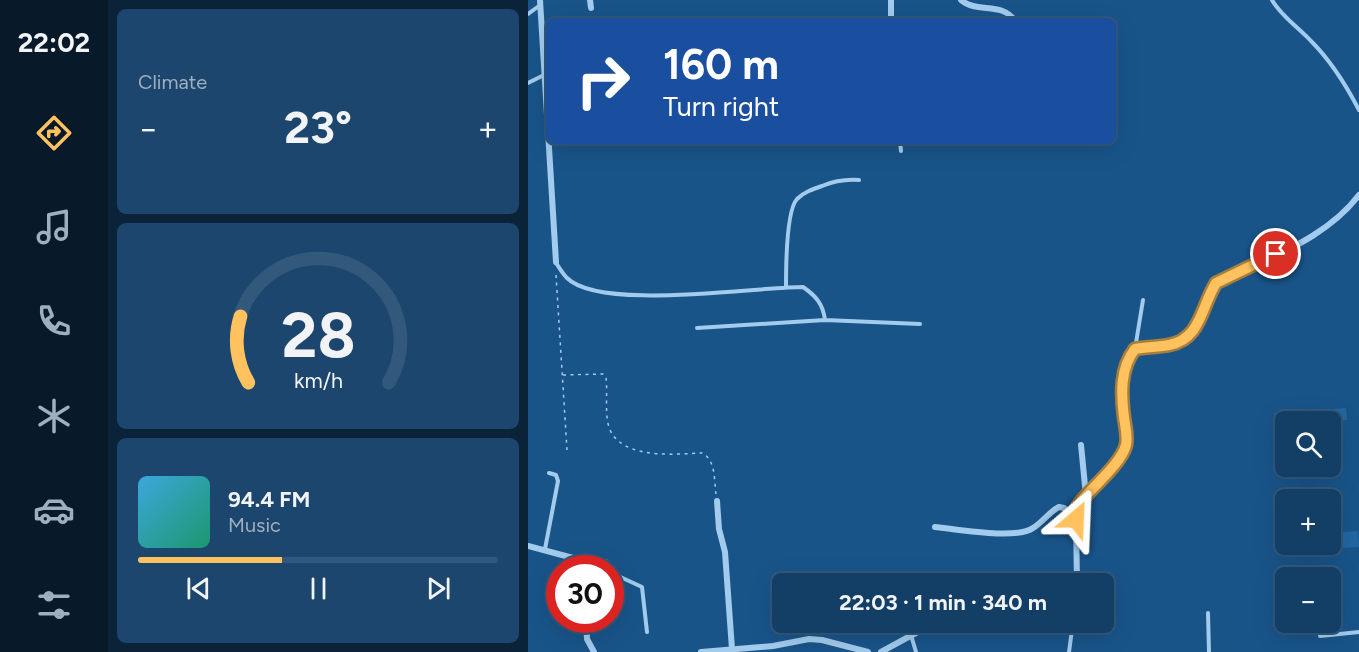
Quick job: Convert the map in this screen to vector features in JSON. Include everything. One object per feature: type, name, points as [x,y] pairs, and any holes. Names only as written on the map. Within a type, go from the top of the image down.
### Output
[{"type":"street","points":[[590,0],[591,8]]},
{"type":"street","points":[[891,0],[891,18]]},
{"type":"street","points":[[961,0],[970,6],[1006,11],[1012,18]]},
{"type":"street","points":[[540,3],[546,92]]},
{"type":"street","points":[[549,144],[556,262]]},
{"type":"street","points":[[1077,573],[1077,507],[1121,456],[1126,446],[1123,404],[1124,372],[1128,358],[1135,349],[1167,346],[1186,338],[1198,325],[1216,283],[1259,264],[1328,227],[1359,195]]},
{"type":"street","points":[[1081,445],[1086,496]]},
{"type":"street","points":[[717,501],[717,521],[724,552],[732,648]]},
{"type":"street","points":[[934,527],[999,534],[1019,533],[1032,530],[1059,507],[1064,508],[1076,519]]},
{"type":"street","points":[[528,546],[566,555]]},
{"type":"street","points":[[587,633],[587,639],[594,652]]},
{"type":"street","points":[[881,652],[889,650],[915,633]]},
{"type":"street","points":[[701,652],[773,646],[809,639],[822,640],[868,652]]},
{"type":"lane","points":[[1272,0],[1337,72],[1359,110]]},
{"type":"lane","points":[[528,14],[540,3]]},
{"type":"lane","points":[[528,83],[544,75]]},
{"type":"lane","points":[[900,144],[901,151]]},
{"type":"lane","points":[[786,287],[790,222],[792,208],[797,199],[811,189],[833,182],[859,180]]},
{"type":"lane","points":[[556,262],[567,279],[586,288],[618,294],[651,296],[803,287],[818,299],[824,309],[825,320]]},
{"type":"lane","points":[[1135,349],[1143,300]]},
{"type":"lane","points":[[697,328],[825,320],[920,324]]},
{"type":"lane","points":[[545,549],[558,481],[556,475],[549,473]]},
{"type":"lane","points":[[624,579],[642,587],[647,632]]},
{"type":"lane","points":[[1208,614],[1209,652]]},
{"type":"lane","points":[[1320,636],[1359,632]]},
{"type":"lane","points":[[1069,652],[1072,633]]},
{"type":"lane","points":[[911,635],[916,652]]},
{"type":"path","points":[[556,262],[567,450]]},
{"type":"path","points":[[563,375],[603,374],[606,378],[609,428],[614,437],[624,445],[658,455],[702,453],[708,456],[712,463],[717,501]]},
{"type":"shaded area","points":[[1346,408],[1347,420],[1341,420],[1341,411],[1320,410]]},
{"type":"shaded area","points":[[1358,531],[1359,547],[1341,548],[1341,532]]},
{"type":"route","points":[[1076,519],[1077,507],[1121,456],[1126,446],[1123,404],[1124,372],[1128,358],[1135,349],[1167,346],[1186,338],[1198,325],[1216,283],[1276,254]]}]
